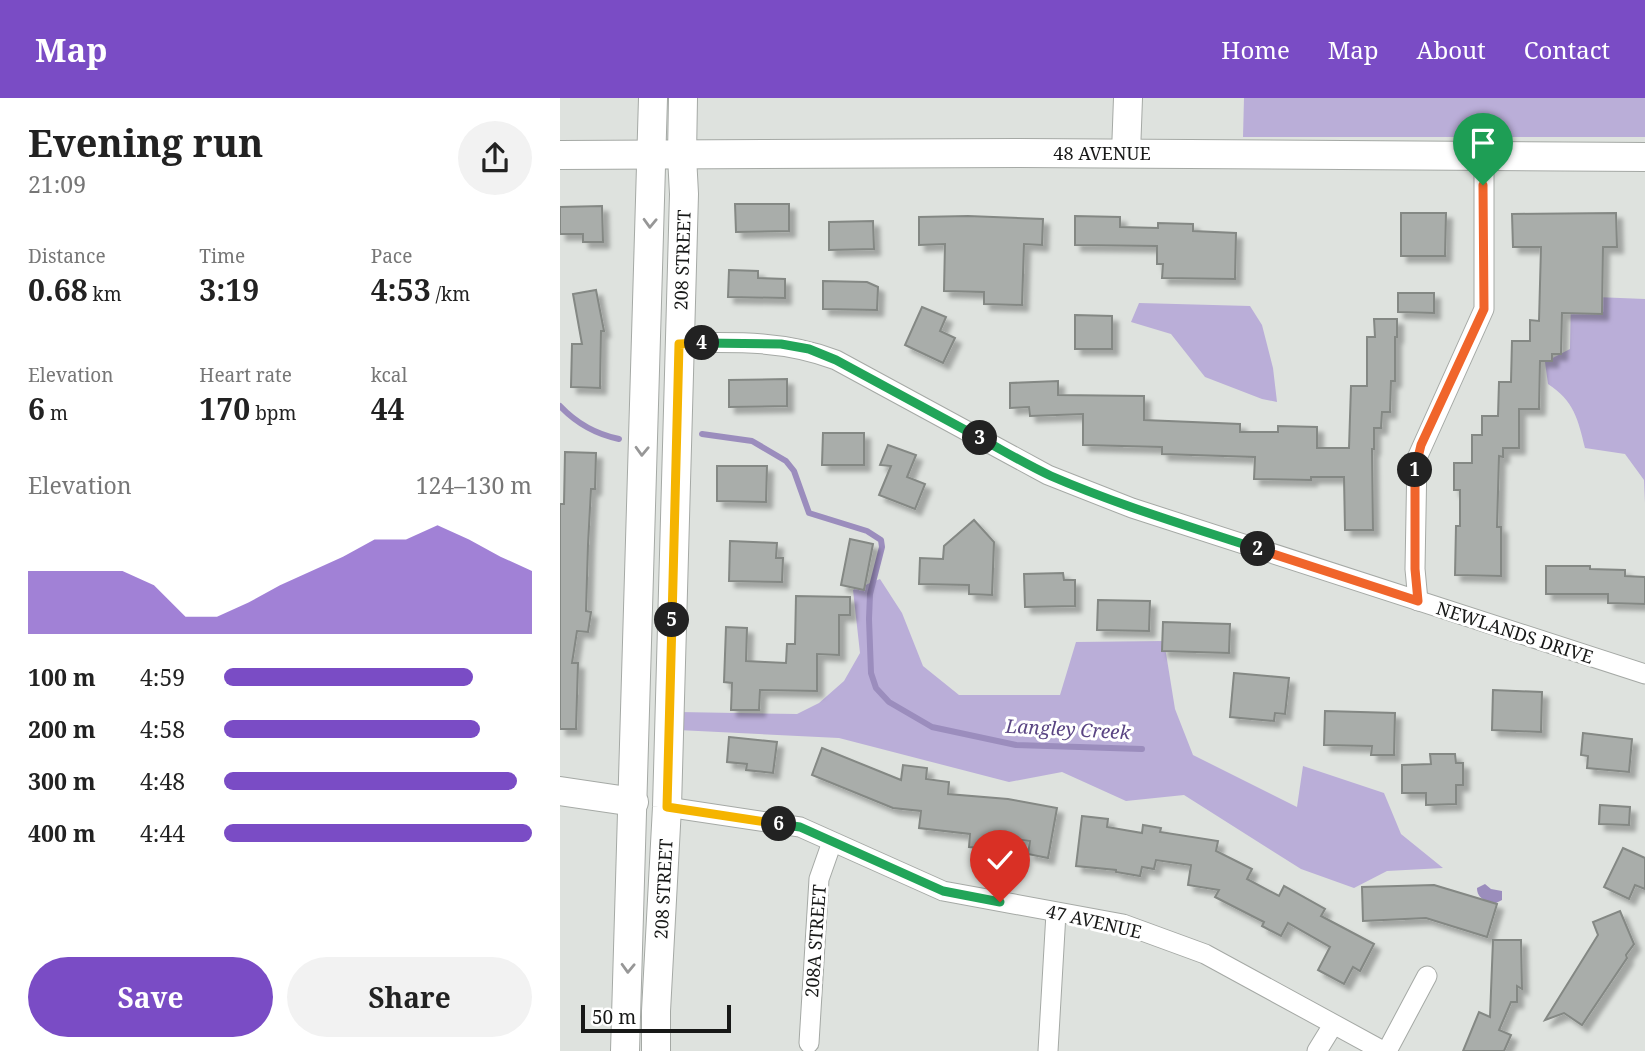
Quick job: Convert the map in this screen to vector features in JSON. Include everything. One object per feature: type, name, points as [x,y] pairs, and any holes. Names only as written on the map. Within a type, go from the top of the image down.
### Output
[{"type":"main road","name":"208 STREET","points":[[625,1051],[653,98]]},
{"type":"main road","name":"208 STREET","points":[[656,1051],[667,807],[684,194],[683,98]]},
{"type":"main road","points":[[1126,153],[1128,98]]},
{"type":"main road","name":"48 AVENUE","points":[[560,155],[1126,153],[1645,158]]},
{"type":"main road","points":[[639,558],[652,698],[650,785],[667,807]]},
{"type":"main road","points":[[560,791],[634,802],[648,835],[645,919],[656,1011]]},
{"type":"street","points":[[1418,601],[1415,569],[1417,458],[1484,309],[1484,156]]},
{"type":"street","name":"NEWLANDS DRIVE","points":[[679,344],[781,344],[809,349],[836,360],[1048,475],[1132,508],[1645,674]]},
{"type":"street","name":"47 AVENUE","points":[[667,807],[800,827],[943,891],[1123,924],[1205,954],[1385,1051]]},
{"type":"street","name":"208A STREET","points":[[809,1043],[819,879],[832,842]]},
{"type":"street","points":[[1048,1051],[1056,912]]},
{"type":"street","points":[[1385,1051],[1427,976]]},
{"type":"street","points":[[1317,1051],[1333,1025]]},
{"type":"shaded area","points":[[1244,98],[1645,98],[1645,137],[1243,137]]},
{"type":"shaded area","points":[[1571,296],[1645,299],[1645,503],[1644,480],[1625,454],[1585,448],[1574,412],[1564,397],[1548,384],[1545,362],[1570,349]]},
{"type":"shaded area","points":[[1139,303],[1250,306],[1262,325],[1273,368],[1277,402],[1205,377],[1171,334],[1131,322]]},
{"type":"shaded area","points":[[880,579],[902,613],[923,666],[959,695],[1060,695],[1076,642],[1164,641],[1175,709],[1193,755],[1297,807],[1303,766],[1384,793],[1401,834],[1443,868],[1387,871],[1354,888],[1301,869],[1184,795],[1126,801],[1062,772],[1009,782],[839,738],[678,730],[679,712],[797,714],[819,703],[844,681],[860,653],[853,590]]},
{"type":"shaded area","points":[[1485,884],[1491,889],[1502,891],[1502,900],[1496,903],[1481,897],[1477,888]]},
{"type":"building","points":[[735,204],[789,204],[789,231],[736,232]]},
{"type":"building","points":[[602,206],[603,242],[583,242],[583,234],[560,234],[560,207]]},
{"type":"building","points":[[1401,213],[1446,213],[1445,256],[1401,256]]},
{"type":"building","points":[[1616,213],[1617,247],[1603,247],[1602,314],[1562,313],[1561,354],[1552,354],[1552,361],[1540,361],[1539,409],[1519,409],[1519,448],[1503,448],[1503,457],[1499,456],[1497,527],[1501,527],[1501,576],[1455,575],[1456,526],[1460,526],[1460,490],[1454,490],[1454,463],[1472,463],[1472,435],[1482,435],[1482,416],[1498,416],[1499,382],[1511,382],[1512,341],[1530,341],[1530,320],[1539,321],[1541,247],[1513,247],[1512,214]]},
{"type":"building","points":[[1075,216],[1120,217],[1120,227],[1158,228],[1158,223],[1193,224],[1193,231],[1236,233],[1235,279],[1162,278],[1163,264],[1157,264],[1157,246],[1075,245]]},
{"type":"building","points":[[919,217],[1043,219],[1042,245],[1024,244],[1022,305],[984,304],[984,292],[944,291],[945,244],[919,245]]},
{"type":"building","points":[[873,221],[874,249],[829,250],[829,222]]},
{"type":"building","points":[[729,270],[758,271],[758,278],[785,279],[785,298],[728,297]]},
{"type":"building","points":[[823,281],[867,282],[878,287],[877,310],[823,309]]},
{"type":"building","points":[[596,290],[604,331],[601,331],[600,388],[571,387],[572,344],[582,344],[573,294]]},
{"type":"building","points":[[1398,293],[1434,293],[1434,313],[1398,312]]},
{"type":"building","points":[[922,307],[946,317],[940,331],[955,338],[943,363],[905,345]]},
{"type":"building","points":[[1075,315],[1112,316],[1112,349],[1075,349]]},
{"type":"building","points":[[1374,319],[1397,319],[1397,337],[1390,412],[1382,412],[1381,428],[1374,428],[1373,530],[1345,530],[1344,477],[1311,477],[1311,480],[1254,479],[1255,457],[1162,454],[1162,447],[1083,445],[1083,414],[1030,416],[1029,407],[1010,408],[1010,383],[1058,381],[1058,395],[1144,396],[1144,420],[1240,424],[1240,432],[1278,432],[1278,426],[1317,427],[1317,448],[1349,448],[1351,386],[1367,386],[1367,337],[1375,337]]},
{"type":"building","points":[[787,379],[787,406],[729,407],[729,380]]},
{"type":"building","points":[[823,433],[864,433],[864,465],[822,465]]},
{"type":"building","points":[[888,445],[916,455],[907,477],[925,484],[915,509],[879,495],[891,466],[880,465]]},
{"type":"building","points":[[565,452],[596,453],[595,489],[591,489],[588,545],[586,611],[591,612],[588,632],[577,631],[572,663],[578,663],[576,729],[560,729],[560,504],[564,504]]},
{"type":"building","points":[[717,466],[767,466],[766,502],[717,501]]},
{"type":"building","points":[[974,520],[994,542],[992,595],[969,594],[969,585],[919,584],[920,558],[943,559],[944,546]]},
{"type":"building","points":[[850,539],[873,544],[864,590],[841,585]]},
{"type":"building","points":[[730,541],[777,543],[776,558],[783,558],[782,582],[729,581]]},
{"type":"building","points":[[1546,566],[1590,566],[1590,569],[1625,570],[1625,576],[1645,577],[1645,604],[1608,603],[1608,594],[1546,594]]},
{"type":"building","points":[[1063,573],[1064,580],[1075,580],[1075,606],[1025,607],[1024,574]]},
{"type":"building","points":[[796,596],[850,597],[850,615],[839,615],[839,655],[817,654],[817,691],[760,690],[759,710],[731,710],[732,683],[724,682],[726,627],[747,628],[746,661],[786,663],[787,644],[795,644]]},
{"type":"building","points":[[1098,600],[1150,601],[1149,631],[1097,630]]},
{"type":"building","points":[[1163,622],[1230,624],[1229,653],[1162,651]]},
{"type":"building","points":[[1234,673],[1289,678],[1285,714],[1275,713],[1274,721],[1230,717]]},
{"type":"building","points":[[1493,690],[1542,692],[1541,732],[1492,730]]},
{"type":"building","points":[[1325,711],[1395,713],[1394,755],[1371,755],[1372,746],[1324,745]]},
{"type":"building","points":[[1583,733],[1632,739],[1629,772],[1587,768],[1588,756],[1581,755]]},
{"type":"building","points":[[729,737],[777,742],[773,773],[746,770],[747,764],[727,762]]},
{"type":"building","points":[[822,748],[901,780],[903,765],[927,768],[926,779],[949,782],[948,794],[1008,799],[1057,808],[1048,858],[1028,854],[1030,841],[995,836],[993,849],[969,847],[970,834],[919,828],[921,811],[893,808],[812,775]]},
{"type":"building","points":[[1430,754],[1455,754],[1456,763],[1463,763],[1463,785],[1456,785],[1456,804],[1426,805],[1426,793],[1402,793],[1402,765],[1431,764]]},
{"type":"building","points":[[1600,805],[1630,807],[1629,825],[1599,824]]},
{"type":"building","points":[[1082,816],[1108,819],[1107,827],[1142,833],[1143,825],[1161,828],[1160,832],[1218,841],[1216,851],[1252,869],[1247,879],[1279,896],[1284,886],[1325,909],[1321,916],[1374,944],[1360,971],[1353,967],[1344,984],[1318,970],[1330,947],[1288,923],[1281,936],[1262,926],[1264,922],[1215,897],[1219,890],[1188,885],[1191,865],[1156,860],[1154,869],[1142,867],[1140,876],[1116,870],[1076,866]]},
{"type":"building","points":[[1623,848],[1645,858],[1645,889],[1635,885],[1629,899],[1604,887]]},
{"type":"building","points":[[1434,885],[1497,904],[1487,937],[1426,918],[1363,921],[1362,887]]},
{"type":"building","points":[[1620,911],[1634,944],[1582,1025],[1564,1013],[1545,1020],[1598,935],[1593,922]]},
{"type":"building","points":[[1493,940],[1521,940],[1522,989],[1517,986],[1517,1002],[1511,1002],[1499,1030],[1511,1035],[1504,1051],[1463,1051],[1479,1012],[1490,1017]]},
{"type":"waterway","name":"Langley Creek","points":[[560,406],[587,427],[619,439]]},
{"type":"waterway","name":"Langley Creek","points":[[702,434],[752,441],[786,461],[794,471],[809,513],[867,531],[881,540],[882,547],[870,594],[871,673],[876,688],[889,702],[932,727],[1016,745],[1142,749]]},
{"type":"route","points":[[1000,902],[943,891],[800,827],[667,807],[679,344],[781,344],[809,349],[836,360],[1048,475],[1132,508],[1418,601],[1415,569],[1417,458],[1484,309],[1483,185]]}]
